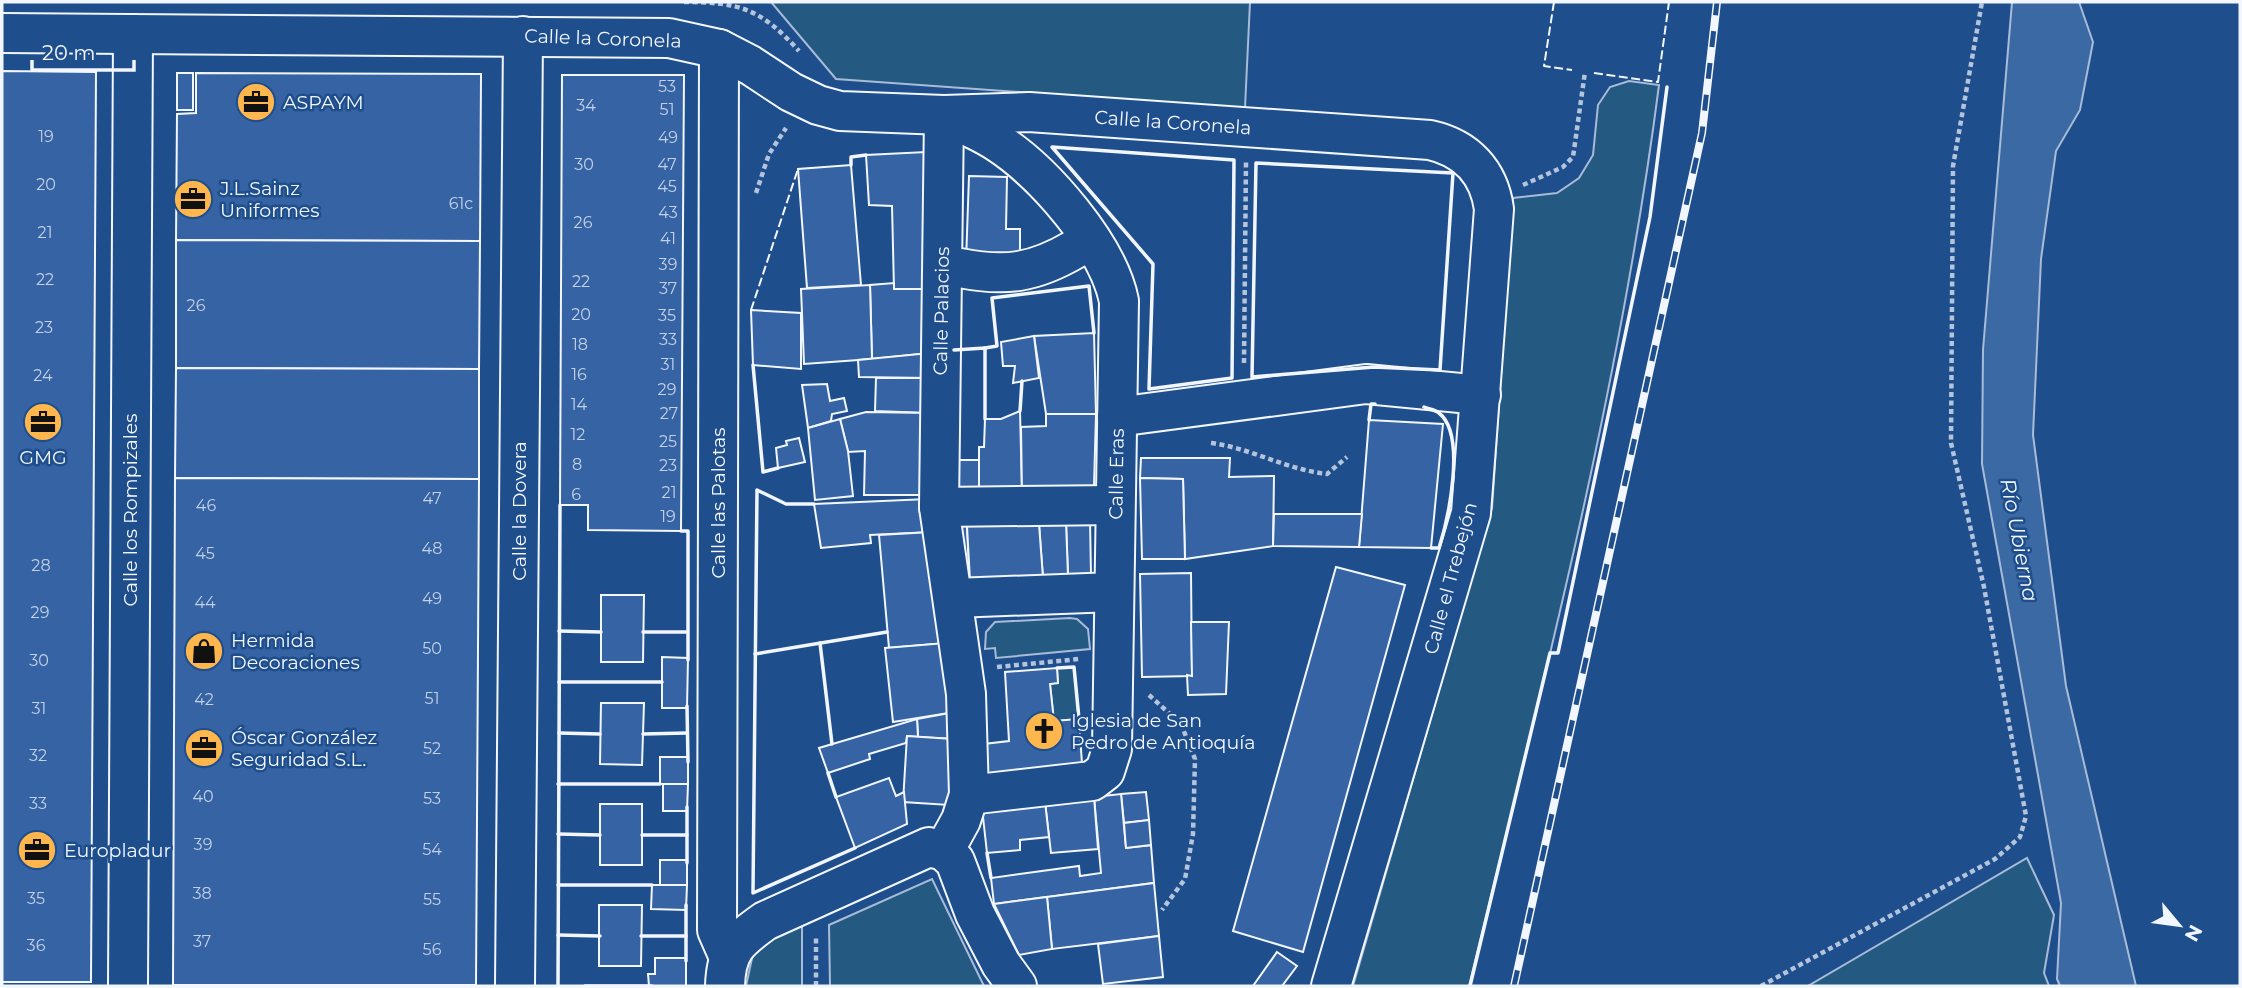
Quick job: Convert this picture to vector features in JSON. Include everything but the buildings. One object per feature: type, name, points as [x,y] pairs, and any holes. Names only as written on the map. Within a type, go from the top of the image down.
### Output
[{"type":"street","name":"Calle la Coronela","points":[[2,33],[669,38],[719,49],[818,105],[840,111],[944,115],[1029,113],[1430,140],[1444,143],[1483,178]]},
{"type":"street","name":"Calle los Rompizales","points":[[128,986],[133,34]]},
{"type":"street","name":"Calle la Dovera","points":[[516,986],[523,36]]},
{"type":"street","name":"Calle las Palotas","points":[[719,49],[717,930],[727,971]]},
{"type":"street","name":"Calle Eras","points":[[944,115],[989,137],[1015,155],[1088,233],[1106,259],[1115,280],[1119,301],[1114,592],[1097,668],[1112,749],[1105,771],[1093,781],[969,795]]},
{"type":"street","name":"Calle Palacios","points":[[944,115],[939,508],[966,694],[969,795],[961,820],[944,851]]},
{"type":"street","name":"Calle el Trebejón","points":[[1331,986],[1471,513],[1494,223],[1483,178]]},
{"type":"street","points":[[960,268],[996,275],[1042,267],[1075,249]]},
{"type":"street","points":[[1117,417],[1366,384],[1481,395]]},
{"type":"street","points":[[939,508],[1115,505]]},
{"type":"street","points":[[954,598],[1114,592]]},
{"type":"street","points":[[727,971],[741,938],[765,921],[929,847],[944,851],[955,861],[975,914],[1001,964],[1017,986]]},
{"type":"path","points":[[724,2],[749,9],[768,20],[804,57]]},
{"type":"path","points":[[1761,986],[1995,859],[2020,837],[2026,816],[1984,587],[1951,443],[1953,166],[1982,2]]},
{"type":"path","points":[[1483,178],[1533,183],[1563,167],[1573,156],[1585,72]]},
{"type":"path","points":[[777,123],[797,132]]},
{"type":"path","points":[[752,207],[769,154],[786,128]]},
{"type":"path","points":[[1244,372],[1247,152]]},
{"type":"path","points":[[1204,442],[1246,451],[1296,470],[1326,474],[1347,457]]},
{"type":"path","points":[[992,667],[1097,668],[1152,697],[1181,724],[1195,759],[1193,834],[1185,879],[1163,909]]},
{"type":"path","points":[[816,936],[816,986]]},
{"type":"shaded area","points":[[771,2],[1250,2],[1245,108],[836,79]]},
{"type":"shaded area","points":[[1629,81],[1659,85],[1643,199],[1577,538],[1469,986],[1353,986],[1492,508],[1513,198],[1557,193],[1579,178],[1593,155],[1598,105],[1610,87]]},
{"type":"shaded area","points":[[1077,619],[1088,629],[1090,649],[996,658],[995,648],[985,649],[986,632],[995,622]]},
{"type":"shaded area","points":[[1074,667],[1079,719],[1054,721],[1050,684],[1058,682],[1057,668]]},
{"type":"shaded area","points":[[2027,858],[2054,915],[2044,973],[2049,986],[1808,986]]},
{"type":"shaded area","points":[[932,879],[984,986],[830,986],[829,925]]},
{"type":"shaded area","points":[[795,914],[802,927],[802,986],[746,986],[754,949]]},
{"type":"water","name":"Río Ubierna","points":[[2012,2],[2079,2],[2093,42],[2080,110],[2056,151],[2041,259],[2033,435],[2066,686],[2136,986],[2060,986],[2057,979],[2061,903],[1982,464],[1983,350]]},
{"type":"railway","points":[[1514,986],[1702,133],[1717,2]]},
{"type":"fence","points":[[1554,2],[1544,66],[1572,70]]},
{"type":"fence","points":[[1594,73],[1658,82],[1669,2]]},
{"type":"fence","points":[[751,310],[798,169]]},
{"type":"wall","points":[[1470,986],[1550,653],[1558,653],[1650,217],[1667,87]]},
{"type":"wall","points":[[1052,147],[1234,160],[1232,378],[1149,389],[1153,264],[1052,147]]},
{"type":"wall","points":[[851,165],[851,157],[866,155]]},
{"type":"wall","points":[[1256,163],[1453,173],[1440,370],[1374,367],[1252,377],[1256,163]]},
{"type":"wall","points":[[985,348],[997,346],[992,298],[1089,286],[1094,333]]},
{"type":"wall","points":[[954,350],[985,348],[985,419]]},
{"type":"wall","points":[[753,365],[763,472],[778,468]]},
{"type":"wall","points":[[1020,411],[1022,381]]},
{"type":"wall","points":[[1369,420],[1371,404],[1375,404]]},
{"type":"wall","points":[[1424,407],[1438,412],[1447,424],[1454,458],[1443,535],[1439,548],[1431,548]]},
{"type":"wall","points":[[814,504],[786,504],[757,490],[753,893],[855,848]]},
{"type":"wall","points":[[558,986],[560,505]]},
{"type":"wall","points":[[681,531],[688,531],[688,660]]},
{"type":"wall","points":[[559,631],[601,632]]},
{"type":"wall","points":[[643,632],[687,632]]},
{"type":"wall","points":[[755,654],[887,632]]},
{"type":"wall","points":[[820,643],[832,744]]},
{"type":"wall","points":[[1057,668],[1074,667],[1079,719]]},
{"type":"wall","points":[[559,682],[662,682]]},
{"type":"wall","points":[[687,706],[688,762]]},
{"type":"wall","points":[[559,733],[600,734]]},
{"type":"wall","points":[[643,734],[687,733]]},
{"type":"wall","points":[[828,773],[836,797]]},
{"type":"wall","points":[[558,784],[660,784]]},
{"type":"wall","points":[[687,807],[687,863]]},
{"type":"wall","points":[[558,834],[600,835]]},
{"type":"wall","points":[[642,835],[687,835]]},
{"type":"wall","points":[[987,853],[991,878]]},
{"type":"wall","points":[[558,885],[652,885]]},
{"type":"wall","points":[[686,905],[686,961]]},
{"type":"wall","points":[[558,935],[600,936]]},
{"type":"wall","points":[[641,936],[686,936]]},
{"type":"wall","points":[[585,986],[652,986]]},
{"type":"place","name":"ASPAYM","points":[[256,102]]},
{"type":"place","name":"J.L.Sainz Uniformes","points":[[193,199]]},
{"type":"place","name":"GMG","points":[[43,422]]},
{"type":"place","name":"Hermida Decoraciones","points":[[204,651]]},
{"type":"place","name":"Iglesia de San Pedro de Antioquía","points":[[1044,731]]},
{"type":"place","name":"Óscar González Seguridad S.L.","points":[[204,748]]},
{"type":"place","name":"Europladur","points":[[37,850]]}]
